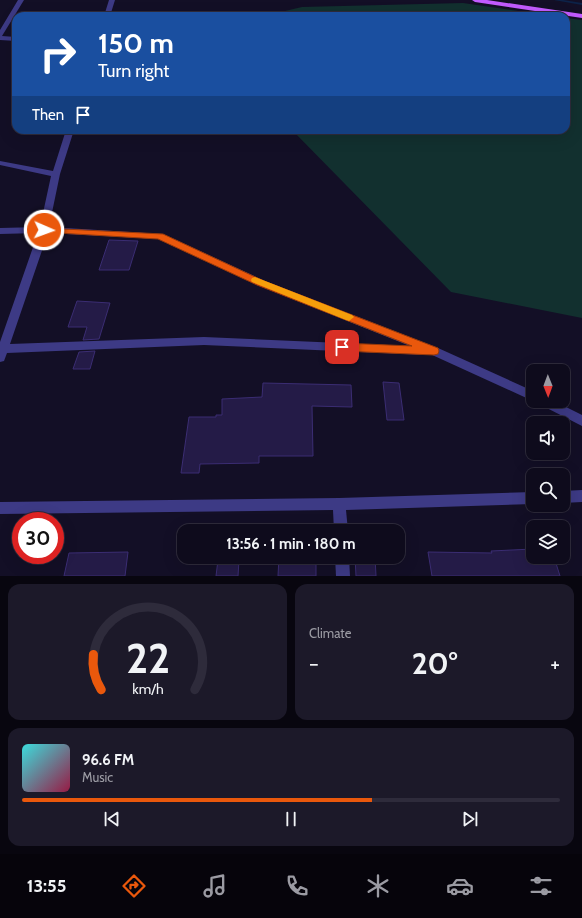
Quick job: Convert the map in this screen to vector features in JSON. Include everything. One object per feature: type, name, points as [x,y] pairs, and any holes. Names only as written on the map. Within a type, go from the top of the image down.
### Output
[{"type":"main road","points":[[475,0],[555,12]]},
{"type":"main road","points":[[570,14],[582,16]]},
{"type":"street","points":[[14,12],[21,0]]},
{"type":"street","points":[[108,12],[112,0]]},
{"type":"street","points":[[12,15],[0,36],[12,38]]},
{"type":"street","points":[[69,134],[56,174],[44,230],[1,352],[204,341],[434,351]]},
{"type":"street","points":[[0,163],[56,174]]},
{"type":"street","points":[[0,230],[44,230],[160,236],[261,283],[434,351],[526,393]]},
{"type":"street","points":[[557,408],[582,421]]},
{"type":"street","points":[[570,497],[582,496]]},
{"type":"street","points":[[0,508],[339,504],[526,498]]},
{"type":"street","points":[[339,504],[340,524]]},
{"type":"street","points":[[342,564],[343,576]]},
{"type":"green space","points":[[463,3],[526,12],[281,12],[302,7]]},
{"type":"green space","points":[[570,18],[582,20],[582,318],[451,292],[296,134],[570,134]]},
{"type":"building","points":[[109,240],[138,241],[129,270],[99,270]]},
{"type":"building","points":[[77,301],[110,303],[99,339],[83,340],[87,327],[68,327]]},
{"type":"building","points":[[95,351],[90,369],[73,369],[79,352]]},
{"type":"building","points":[[383,382],[399,383],[404,420],[387,420]]},
{"type":"building","points":[[263,383],[351,385],[352,407],[312,406],[313,456],[259,456],[259,463],[200,464],[199,473],[181,473],[189,417],[216,417],[216,415],[222,415],[222,399],[262,397]]},
{"type":"building","points":[[526,549],[526,564],[556,564],[560,576],[432,576],[428,552],[492,553],[491,551]]},
{"type":"building","points":[[128,552],[125,576],[64,576],[69,553]]},
{"type":"building","points":[[218,564],[239,564],[238,576],[216,576]]},
{"type":"building","points":[[279,564],[316,564],[316,576],[278,576]]},
{"type":"building","points":[[355,564],[375,564],[376,576],[356,576]]},
{"type":"waterway","points":[[556,0],[582,4]]},
{"type":"slow traffic","points":[[255,280],[349,317]]},
{"type":"route","points":[[44,230],[160,236],[261,283],[434,351],[342,347]]}]
